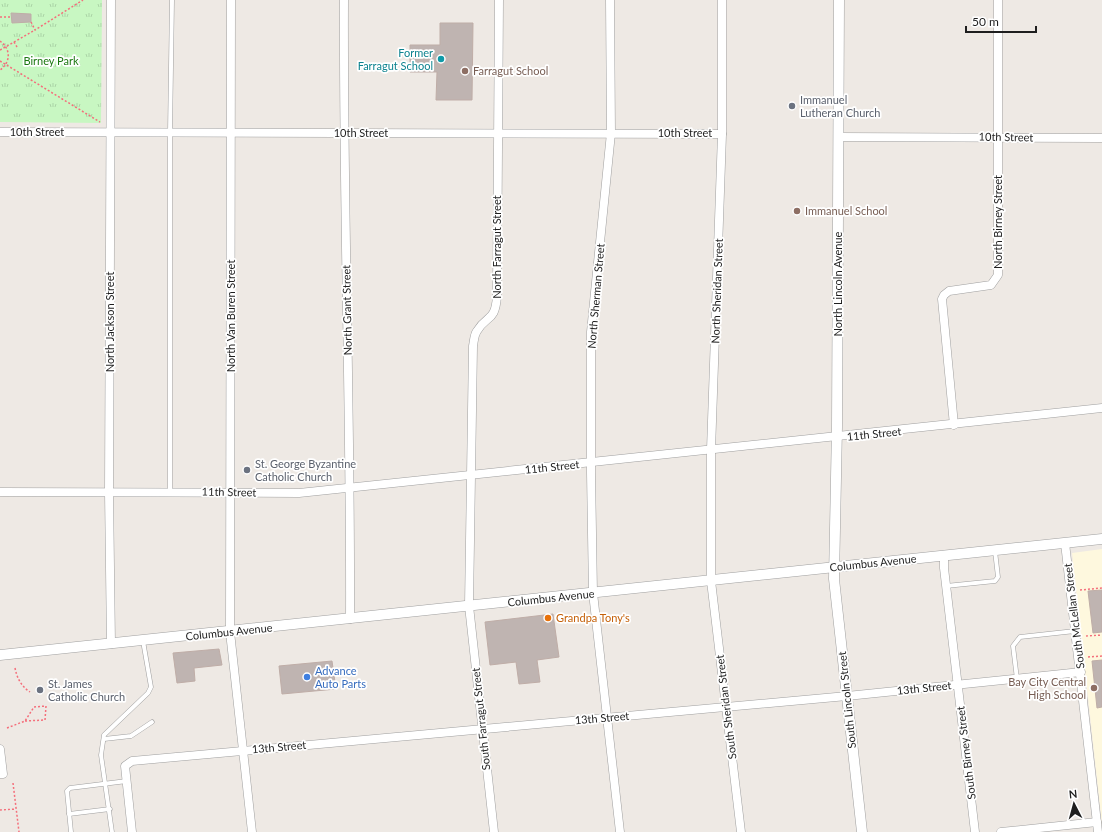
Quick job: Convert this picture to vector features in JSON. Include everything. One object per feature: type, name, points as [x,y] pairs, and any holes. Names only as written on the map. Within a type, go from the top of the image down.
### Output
[{"type":"street","name":"North Jackson Street","points":[[111,0],[109,492],[111,644]]},
{"type":"street","name":"North Van Buren Street","points":[[232,0],[230,632],[252,832]]},
{"type":"street","name":"North Grant Street","points":[[344,0],[344,134],[350,488],[350,619]]},
{"type":"street","name":"North Farragut Street","points":[[469,606],[473,346],[478,330],[492,317],[497,308],[499,0]]},
{"type":"street","name":"North Sherman Street","points":[[610,0],[611,133],[591,332],[591,463],[593,593],[620,832]]},
{"type":"street","name":"North Sheridan Street","points":[[711,581],[711,450],[722,134],[722,0]]},
{"type":"street","name":"North Lincoln Avenue","points":[[836,568],[839,0]]},
{"type":"street","name":"North Birney Street","points":[[954,425],[942,299],[944,294],[949,291],[991,285],[998,275],[998,0]]},
{"type":"street","name":"10th Street","points":[[0,132],[722,134]]},
{"type":"street","name":"10th Street","points":[[838,137],[1102,138]]},
{"type":"street","name":"11th Street","points":[[0,492],[299,493],[954,425],[1102,408]]},
{"type":"street","name":"Columbus Avenue","points":[[0,655],[230,632],[1102,539]]},
{"type":"street","name":"South McLellan Street","points":[[1066,543],[1098,832]]},
{"type":"street","name":"South Birney Street","points":[[944,556],[946,586],[975,832]]},
{"type":"street","name":"South Lincoln Street","points":[[836,568],[834,579],[862,832]]},
{"type":"street","name":"South Sheridan Street","points":[[711,581],[741,832]]},
{"type":"street","name":"South Farragut Street","points":[[469,606],[494,832]]},
{"type":"street","name":"13th Street","points":[[127,781],[125,766],[132,761],[847,696],[1081,672]]},
{"type":"street","points":[[0,749],[1,774]]},
{"type":"street","points":[[127,781],[132,832]]},
{"type":"street","points":[[1001,832],[1097,822]]},
{"type":"lane","points":[[170,492],[170,133],[172,0]]},
{"type":"lane","points":[[946,586],[995,581],[998,577],[995,550]]},
{"type":"lane","points":[[1017,679],[1013,646],[1020,637],[1076,631]]},
{"type":"lane","points":[[112,832],[102,755],[104,735],[148,693],[151,687],[143,641]]},
{"type":"lane","points":[[104,739],[131,736],[152,722]]},
{"type":"lane","points":[[71,832],[67,791],[70,788],[127,781]]},
{"type":"lane","points":[[69,814],[110,809]]},
{"type":"path","points":[[0,50],[84,0]]},
{"type":"path","points":[[0,17],[12,17]]},
{"type":"path","points":[[31,22],[35,30]]},
{"type":"path","points":[[0,41],[6,47],[8,57],[6,64],[0,70]]},
{"type":"path","points":[[14,42],[17,47]]},
{"type":"path","points":[[0,60],[100,122]]},
{"type":"path","points":[[1080,590],[1102,588]]},
{"type":"path","points":[[1086,636],[1102,634]]},
{"type":"path","points":[[1088,657],[1102,656]]},
{"type":"path","points":[[15,668],[17,679],[25,689],[30,692]]},
{"type":"path","points":[[7,728],[25,721],[45,720],[46,706],[34,707],[25,721]]},
{"type":"path","points":[[13,783],[19,832]]},
{"type":"path","points":[[0,810],[16,809]]},
{"type":"shaded area","name":"Bay City Central High School","points":[[1102,549],[1102,824],[1072,553]]},
{"type":"green space","name":"Birney Park","points":[[0,0],[102,0],[101,123],[0,122]]},
{"type":"building","points":[[11,13],[31,14],[31,22],[12,23]]},
{"type":"building","name":"Former Farragut School","points":[[440,23],[473,23],[472,100],[436,100],[437,72],[410,72],[410,45],[440,45]]},
{"type":"building","points":[[1102,590],[1102,632],[1093,633],[1088,591]]},
{"type":"building","points":[[553,614],[559,657],[537,660],[540,682],[519,684],[516,662],[490,665],[485,622]]},
{"type":"building","points":[[219,649],[222,665],[194,668],[195,681],[177,683],[173,653]]},
{"type":"building","name":"Bay City Central High School","points":[[1102,660],[1102,707],[1097,708],[1092,661]]},
{"type":"building","name":"Advance Auto Parts","points":[[332,661],[336,689],[282,694],[279,666]]},
{"type":"place","name":"Former Farragut School","points":[[441,59]]},
{"type":"place","name":"Farragut School","points":[[465,71]]},
{"type":"place","name":"Immanuel Lutheran Church","points":[[792,106]]},
{"type":"place","name":"Immanuel School","points":[[797,211]]},
{"type":"place","name":"St. George Byzantine Catholic Church","points":[[247,470]]},
{"type":"place","name":"Grandpa Tony's","points":[[548,618]]},
{"type":"place","name":"Advance Auto Parts","points":[[307,677]]},
{"type":"place","name":"Bay City Central High School","points":[[1094,688]]},
{"type":"place","name":"St. James Catholic Church","points":[[40,690]]}]
